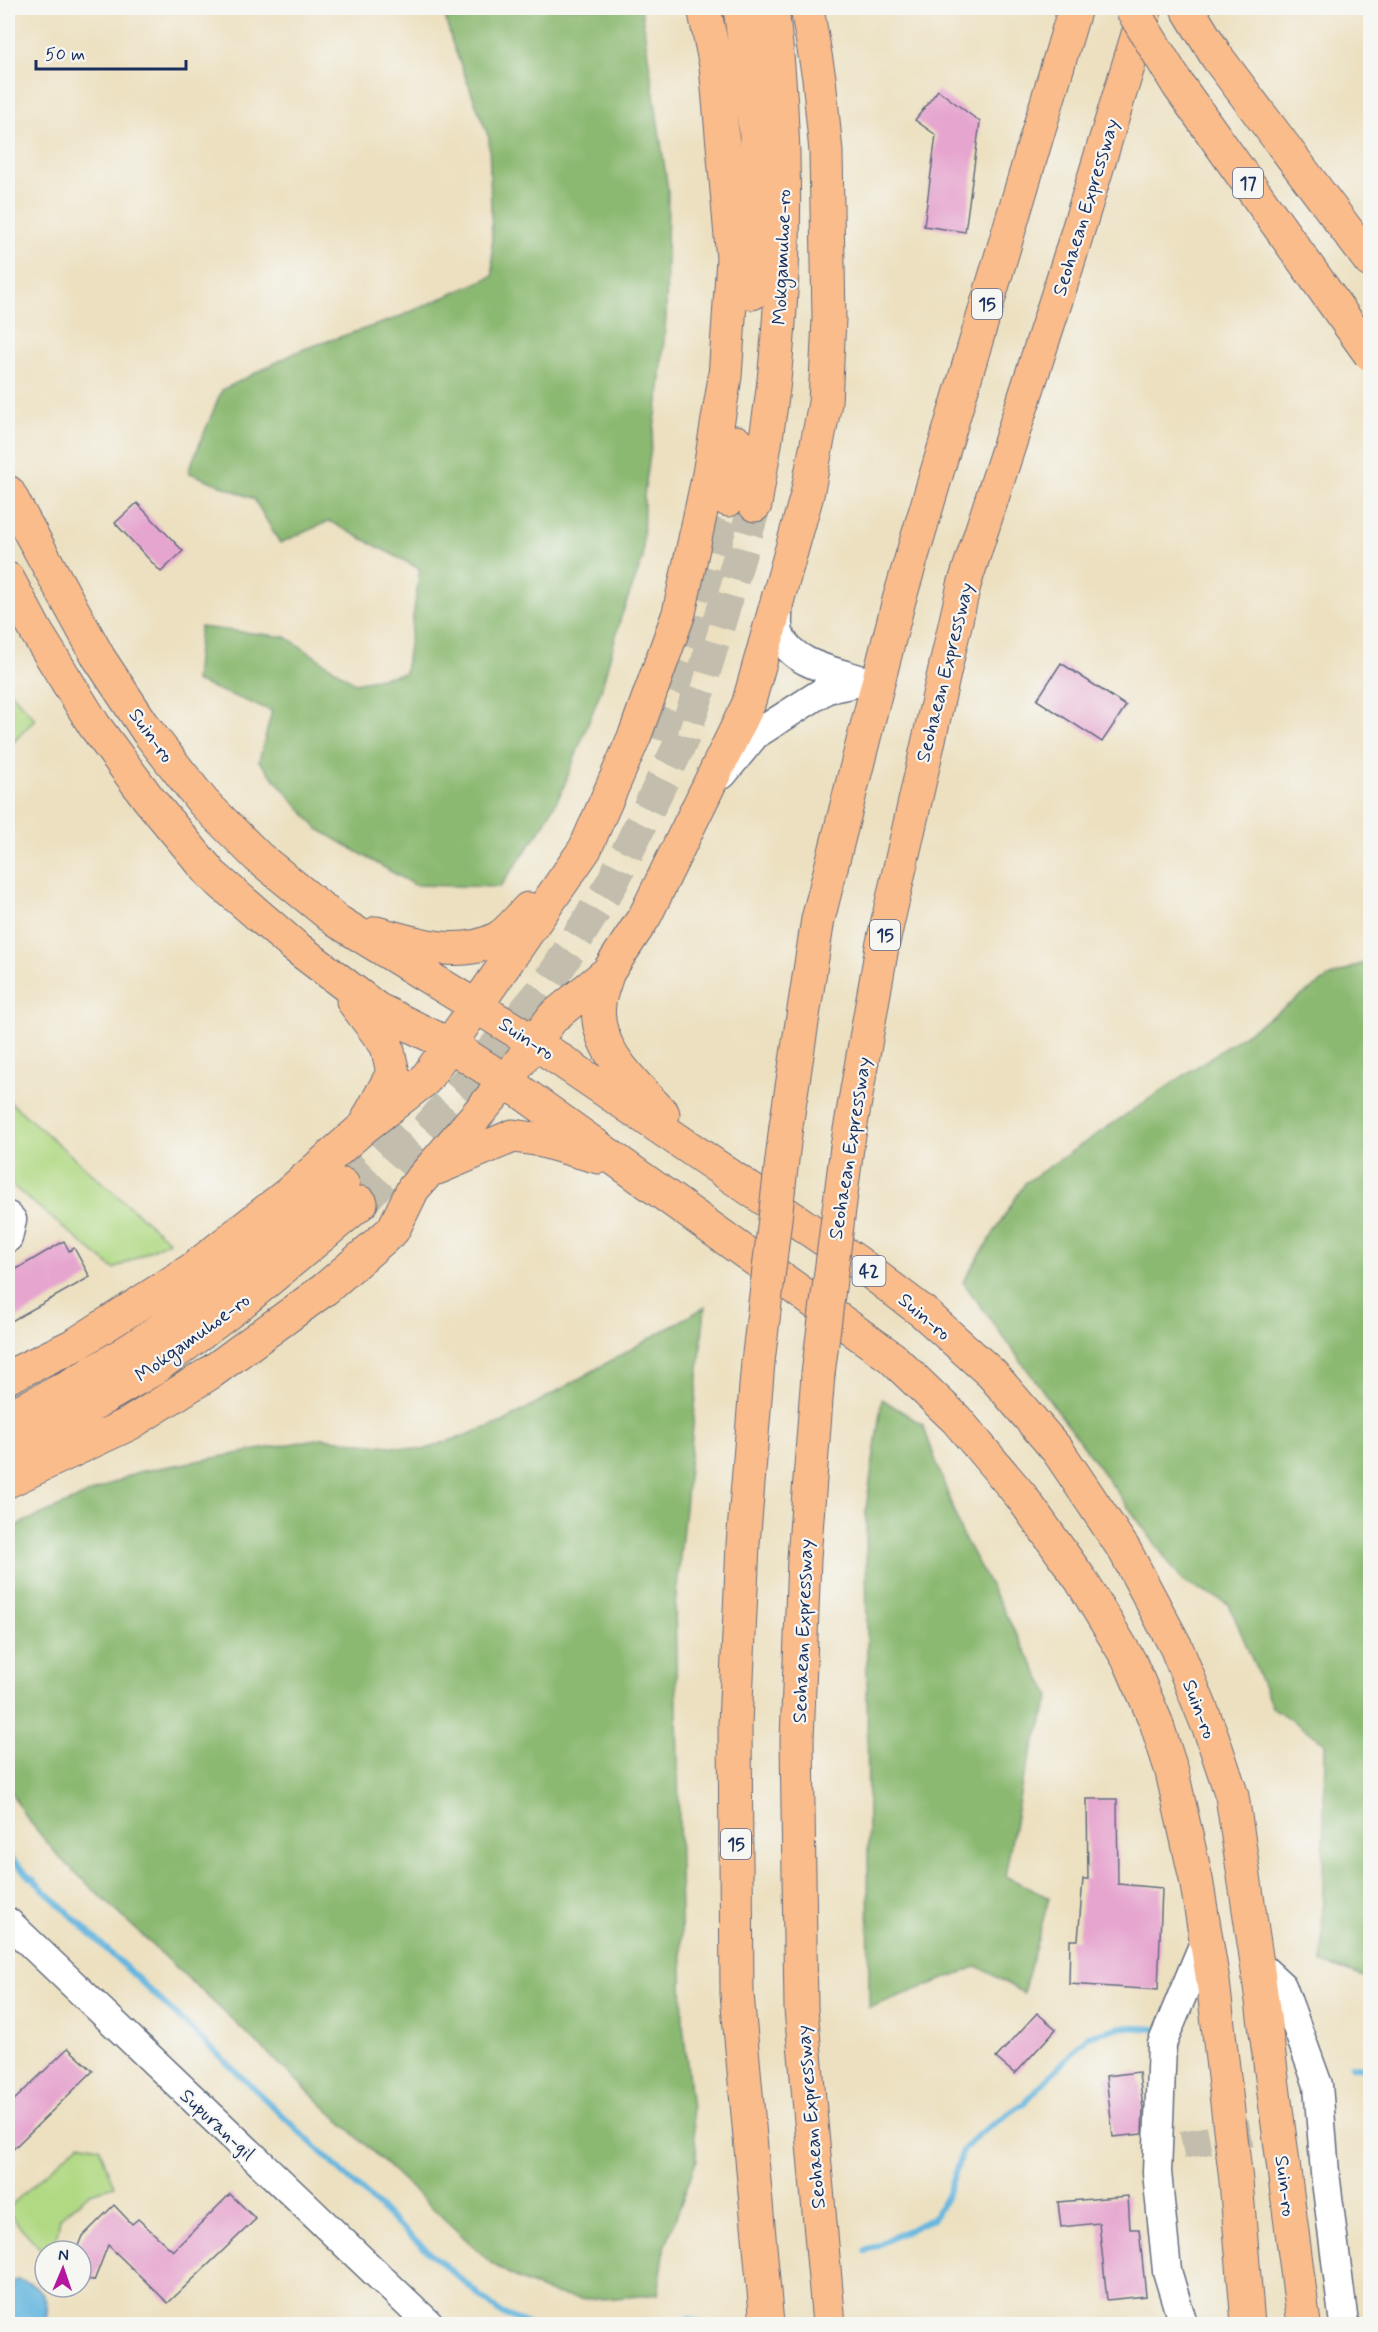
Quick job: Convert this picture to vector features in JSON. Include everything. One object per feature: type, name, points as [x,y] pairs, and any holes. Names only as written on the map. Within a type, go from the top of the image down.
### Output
[{"type":"main road","points":[[8,1377],[76,1344],[193,1269],[289,1193],[363,1128],[425,1080],[585,849],[635,735],[679,613],[709,474],[724,377],[733,259],[716,66],[704,8]]},
{"type":"main road","name":"Mokgamuhoe-ro","points":[[740,8],[756,135],[756,247],[747,368],[741,502],[775,371],[784,243],[784,133],[772,8]]},
{"type":"main road","points":[[705,1159],[621,1069],[604,1037],[598,1005],[608,972],[645,916],[748,705],[807,495],[825,403],[829,319],[826,152],[819,78],[807,8]]},
{"type":"main road","points":[[1059,61],[1066,8]]},
{"type":"main road","name":"15","points":[[768,2325],[737,1994],[735,1724],[743,1544],[758,1362],[786,1126],[818,919],[899,600],[1076,8]]},
{"type":"main road","name":"17","points":[[1131,8],[1178,86],[1371,354]]},
{"type":"main road","name":"Seohaean Expressway","points":[[829,2325],[801,2009],[797,1740],[804,1558],[818,1374],[847,1148],[882,947],[930,725],[964,585],[1067,266],[1146,8]]},
{"type":"main road","points":[[1187,8],[1217,57],[1371,261]]},
{"type":"main road","name":"Suin-ro","points":[[8,492],[99,658],[148,732],[203,802],[258,857],[337,921],[534,1042],[856,1262],[923,1312],[992,1374],[1058,1451],[1125,1551],[1176,1647],[1212,1736],[1232,1796],[1257,1963],[1304,2325]]},
{"type":"main road","name":"Suin-ro","points":[[8,579],[37,633],[94,725],[148,798],[212,875],[293,945],[377,1009],[450,1045],[506,1081],[891,1358],[956,1419],[1021,1496],[1081,1580],[1130,1662],[1156,1722],[1177,1793],[1206,1938],[1236,2181],[1248,2325]]},
{"type":"main road","points":[[337,921],[417,945],[468,949],[499,938],[585,849]]},
{"type":"main road","points":[[8,1482],[129,1424],[210,1373],[326,1289],[393,1230],[413,1189],[506,1081],[553,1017],[608,972]]},
{"type":"main road","points":[[336,978],[387,1046],[393,1073],[363,1128]]},
{"type":"main road","points":[[430,1172],[513,1136],[535,1139],[621,1164]]},
{"type":"main road","name":"Mokgamuhoe-ro","points":[[8,1416],[89,1375],[226,1284],[352,1194],[237,1307],[152,1370],[20,1446],[8,1450]]},
{"type":"street","points":[[704,796],[755,735],[827,689],[865,681],[809,663],[798,656],[779,634],[778,593]]},
{"type":"street","points":[[8,1216],[12,1220],[8,1238]]},
{"type":"street","name":"Supuran-gil","points":[[8,1922],[429,2325]]},
{"type":"street","points":[[1183,2325],[1167,2271],[1157,2172],[1170,2146],[1162,2044],[1206,1938]]},
{"type":"street","points":[[1257,1963],[1282,1986],[1318,2085],[1313,2122],[1344,2325]]},
{"type":"green space","points":[[443,8],[641,8],[668,190],[666,317],[660,388],[644,495],[643,558],[621,617],[601,690],[562,791],[540,831],[500,887],[414,885],[318,829],[259,761],[272,711],[195,681],[200,627],[286,637],[355,683],[405,673],[420,569],[329,521],[280,543],[254,499],[188,472],[222,390],[301,350],[394,319],[493,276],[489,138],[452,42]]},
{"type":"green space","points":[[8,689],[35,719],[8,748]]},
{"type":"green space","points":[[1370,960],[1370,1979],[1322,1963],[1325,1743],[1272,1707],[1229,1604],[1183,1582],[963,1282],[1025,1183],[1328,978]]},
{"type":"green space","points":[[8,1100],[169,1241],[114,1269],[8,1182]]},
{"type":"green space","points":[[705,1307],[675,1607],[683,2024],[697,2159],[665,2248],[658,2294],[589,2299],[571,2297],[535,2287],[491,2263],[60,1858],[25,1816],[8,1787],[8,1529],[138,1472],[322,1438],[423,1450],[503,1422]]},
{"type":"green space","points":[[882,1399],[923,1425],[962,1534],[1050,1696],[1022,1783],[1005,1876],[1049,1898],[1023,1993],[978,1966],[869,2008],[866,1509]]},
{"type":"green space","points":[[79,2143],[99,2147],[114,2186],[90,2193],[60,2218],[56,2239],[33,2241],[8,2213],[8,2208]]},
{"type":"water","points":[[19,2280],[27,2282],[33,2285],[33,2299],[45,2299],[47,2309],[44,2324],[8,2324],[8,2282]]},
{"type":"building","points":[[938,90],[980,122],[965,232],[924,226],[936,135],[915,120]]},
{"type":"building","points":[[137,503],[183,551],[161,572],[115,523]]},
{"type":"building","points":[[1061,663],[1126,706],[1102,742],[1037,700]]},
{"type":"building","points":[[64,1241],[69,1251],[74,1248],[90,1277],[8,1323],[8,1274]]},
{"type":"building","points":[[1087,1799],[1117,1799],[1118,1884],[1162,1888],[1158,1990],[1069,1984],[1070,1940],[1078,1940],[1083,1879],[1088,1879]]},
{"type":"building","points":[[1037,2013],[1056,2029],[1015,2074],[996,2058]]},
{"type":"building","points":[[68,2048],[93,2071],[8,2154],[8,2106]]},
{"type":"building","points":[[1139,2072],[1143,2109],[1142,2134],[1113,2137],[1106,2076]]},
{"type":"building","points":[[230,2194],[256,2219],[168,2303],[108,2245],[93,2281],[93,2239],[82,2239],[114,2205],[132,2224],[138,2219],[173,2251]]},
{"type":"building","points":[[1128,2196],[1130,2229],[1139,2229],[1146,2296],[1107,2300],[1099,2223],[1061,2227],[1058,2202]]},
{"type":"waterway","points":[[8,1856],[398,2225],[499,2312],[527,2324]]},
{"type":"waterway","points":[[865,2251],[933,2218],[946,2198],[963,2150],[979,2134],[1024,2103],[1088,2036],[1122,2027],[1156,2029]]},
{"type":"waterway","points":[[1351,2066],[1370,2069]]},
{"type":"waterway","points":[[673,2324],[691,2319],[705,2324]]},
{"type":"tunnel","points":[[659,740],[728,500]]},
{"type":"tunnel","points":[[361,1203],[432,1123],[548,984],[612,883],[681,742],[755,505]]},
{"type":"tunnel","points":[[343,1185],[403,1125]]},
{"type":"tunnel","points":[[1182,2145],[1305,2123]]}]
